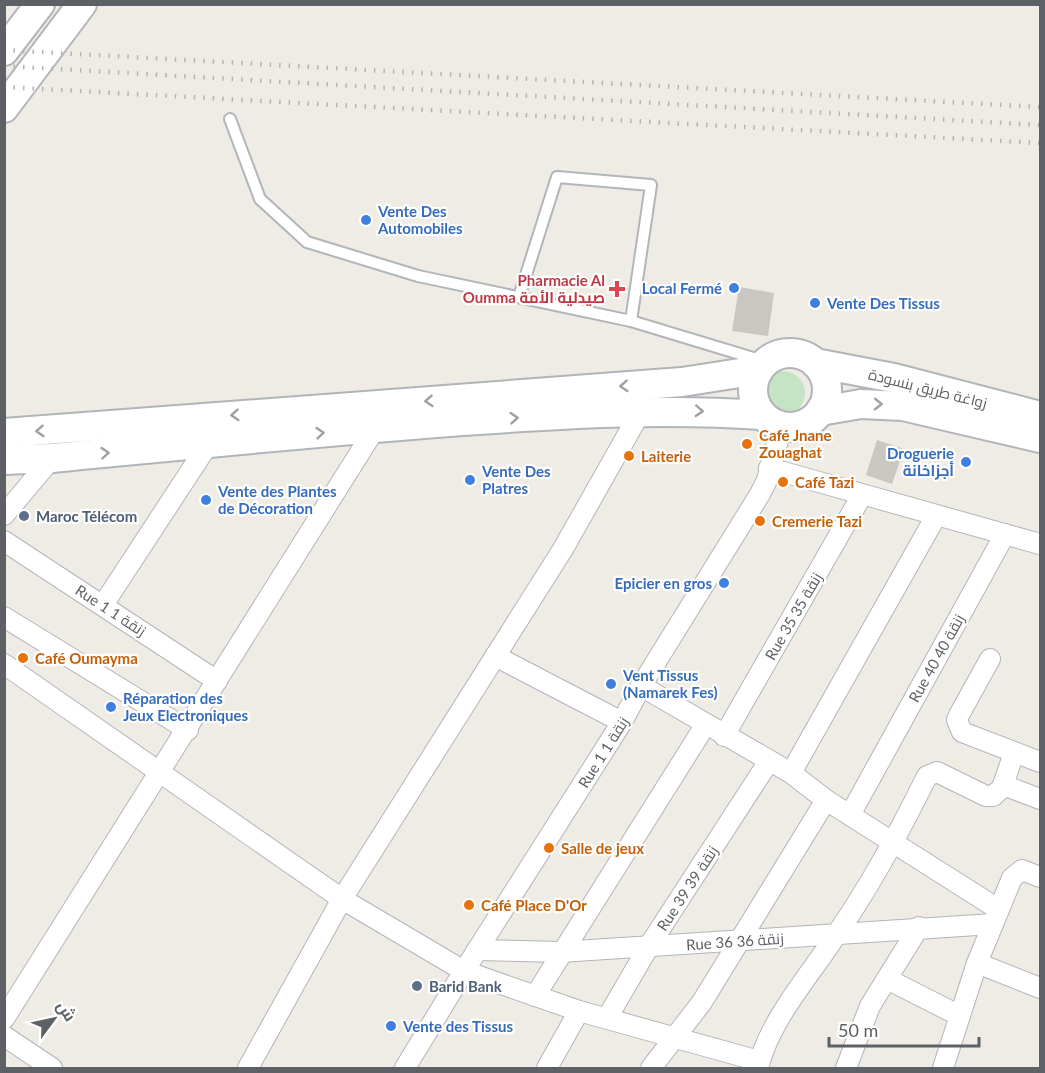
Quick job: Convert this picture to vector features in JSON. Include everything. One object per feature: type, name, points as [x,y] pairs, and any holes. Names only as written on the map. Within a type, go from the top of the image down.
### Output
[{"type":"main road","points":[[4,51],[39,4]]},
{"type":"main road","points":[[4,108],[82,4]]},
{"type":"main road","points":[[4,434],[672,383],[763,366],[788,353],[805,357],[815,363],[823,373],[827,386],[826,399],[820,411],[801,426],[690,410],[641,411],[376,427],[52,458],[4,460]]},
{"type":"main road","name":"زواغة طريق بنسودة","points":[[815,363],[894,378],[1041,416]]},
{"type":"main road","points":[[763,366],[753,393],[772,421]]},
{"type":"main road","name":"زواغة طريق بنسودة","points":[[820,411],[861,404],[893,404],[1041,438]]},
{"type":"street","points":[[248,1068],[342,899],[563,549],[641,411]]},
{"type":"street","name":"Rue 1 زنقة 1","points":[[405,1068],[622,722],[641,686],[760,494],[767,480],[769,468],[772,421]]},
{"type":"street","points":[[4,1019],[160,775],[376,427]]},
{"type":"street","points":[[103,605],[208,443]]},
{"type":"street","points":[[4,515],[52,458]]},
{"type":"street","points":[[769,468],[1041,544]]},
{"type":"street","name":"Rue 35 زنقة 35","points":[[724,736],[862,495]]},
{"type":"street","points":[[791,773],[936,516]]},
{"type":"street","name":"Rue 40 زنقة 40","points":[[849,815],[1005,534]]},
{"type":"street","name":"Rue 1 زنقة 1","points":[[4,541],[217,681]]},
{"type":"street","points":[[5,618],[188,730]]},
{"type":"street","points":[[495,656],[622,722]]},
{"type":"street","points":[[990,659],[959,715],[958,727],[962,732],[1041,762]]},
{"type":"street","points":[[4,664],[160,775],[342,899],[464,971],[579,1011],[759,1065],[779,1018],[837,934],[893,843],[931,773],[944,775],[986,796],[993,796],[1003,785],[1014,753]]},
{"type":"street","points":[[641,686],[791,773],[826,800],[893,843],[995,916]]},
{"type":"street","points":[[535,996],[706,724]]},
{"type":"street","name":"Rue 39 زنقة 39","points":[[607,1018],[649,946],[769,761]]},
{"type":"street","points":[[1003,785],[1041,799]]},
{"type":"street","points":[[651,1068],[675,1038],[741,942],[826,800]]},
{"type":"street","points":[[943,1068],[977,963],[995,916],[1016,873],[1022,870],[1041,877]]},
{"type":"street","name":"Rue 36 زنقة 36","points":[[477,950],[561,952],[741,942],[919,927],[995,916]]},
{"type":"street","points":[[846,1068],[870,1006],[889,980],[919,927]]},
{"type":"street","points":[[977,963],[1041,988]]},
{"type":"street","points":[[889,980],[960,1016]]},
{"type":"street","points":[[547,1068],[579,1011]]},
{"type":"street","points":[[4,1036],[52,1068]]},
{"type":"lane","points":[[230,119],[260,199],[307,242],[418,276],[631,321],[763,366]]},
{"type":"lane","points":[[519,297],[557,177],[651,185],[631,321]]},
{"type":"green space","points":[[783,371],[798,378],[805,393],[798,408],[783,415],[768,408],[761,393],[768,378]]},
{"type":"building","points":[[739,287],[774,293],[768,336],[732,331]]},
{"type":"building","points":[[877,440],[904,449],[892,484],[866,475]]},
{"type":"railway","points":[[4,50],[1040,107]]},
{"type":"railway","points":[[4,66],[1040,125]]},
{"type":"railway","points":[[4,87],[1040,143]]},
{"type":"place","name":"Vente Des Automobiles","points":[[366,220]]},
{"type":"place","name":"Local Fermé","points":[[734,288]]},
{"type":"place","name":"Pharmacie Al Oumma صيدلية الأمة","points":[[617,289]]},
{"type":"place","name":"Vente Des Tissus","points":[[815,303]]},
{"type":"place","name":"Café Jnane Zouaghat","points":[[747,444]]},
{"type":"place","name":"Laiterie","points":[[629,456]]},
{"type":"place","name":"Droguerie أجزاخانة","points":[[966,462]]},
{"type":"place","name":"Vente Des Platres","points":[[470,480]]},
{"type":"place","name":"Café Tazi","points":[[783,482]]},
{"type":"place","name":"Vente des Plantes de Décoration","points":[[206,500]]},
{"type":"place","name":"Maroc Télécom","points":[[24,516]]},
{"type":"place","name":"Cremerie Tazi","points":[[760,521]]},
{"type":"place","name":"Epicier en gros","points":[[724,583]]},
{"type":"place","name":"Café Oumayma","points":[[23,658]]},
{"type":"place","name":"Vent Tissus (Namarek Fes)","points":[[611,684]]},
{"type":"place","name":"Réparation des Jeux Electroniques","points":[[111,707]]},
{"type":"place","name":"Salle de jeux","points":[[549,848]]},
{"type":"place","name":"Café Place D'Or","points":[[469,905]]},
{"type":"place","name":"Barid Bank","points":[[417,986]]},
{"type":"place","name":"Vente des Tissus","points":[[391,1026]]}]
